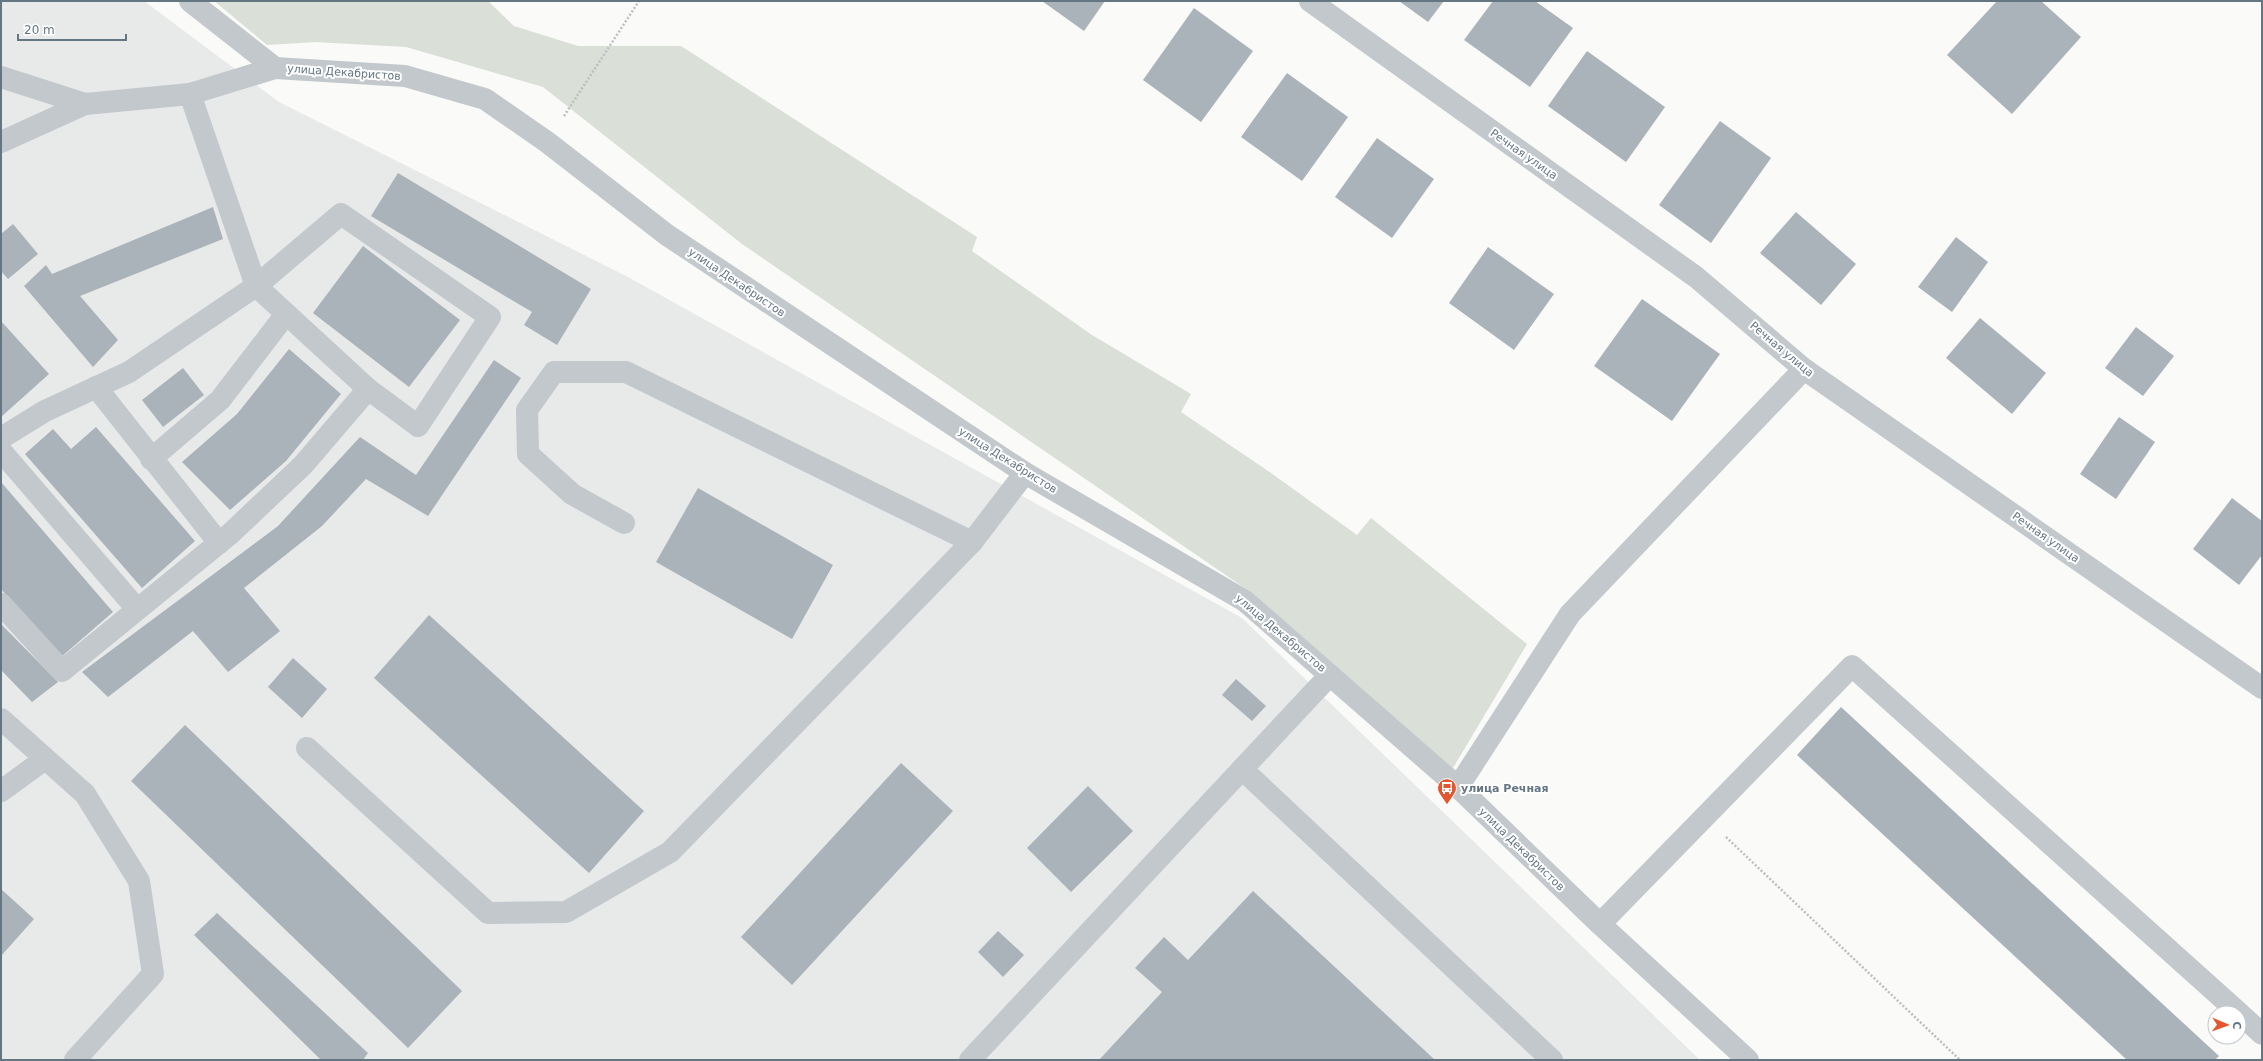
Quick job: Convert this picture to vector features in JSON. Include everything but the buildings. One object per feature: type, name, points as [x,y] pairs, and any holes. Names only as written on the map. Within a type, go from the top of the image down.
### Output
[{"type":"street","name":"улица Декабристов","points":[[190,1],[275,68],[412,78],[485,99],[547,142],[667,235],[1025,474],[1245,601],[1458,787],[1600,924],[1748,1060]]},
{"type":"street","name":"Речная улица","points":[[1310,1],[1696,277],[1804,369],[2262,688]]},
{"type":"street","points":[[1,142],[85,104],[190,94],[275,68]]},
{"type":"street","points":[[1,76],[85,104]]},
{"type":"street","points":[[1,438],[45,410],[129,372],[256,286],[342,214],[490,318],[418,426],[368,390],[256,286],[190,94]]},
{"type":"street","points":[[152,459],[220,400],[286,314]]},
{"type":"street","points":[[1458,787],[1570,614],[1804,369]]},
{"type":"street","points":[[624,523],[572,494],[528,454],[528,410],[554,372],[626,372],[972,542]]},
{"type":"street","points":[[96,387],[219,543]]},
{"type":"street","points":[[1,604],[62,671],[219,543],[303,465],[368,390]]},
{"type":"street","points":[[1,451],[137,609]]},
{"type":"street","points":[[307,748],[488,913],[566,912],[670,852],[972,542],[1025,474]]},
{"type":"street","points":[[1600,924],[1852,666],[2230,1005]]},
{"type":"street","points":[[970,1060],[1330,675]]},
{"type":"street","points":[[1,719],[85,794],[139,881],[153,974],[75,1060]]},
{"type":"street","points":[[1,791],[46,759]]},
{"type":"street","points":[[1242,769],[1552,1060]]},
{"type":"street","points":[[2247,1020],[2262,1034]]},
{"type":"path","points":[[547,142],[638,1]]},
{"type":"path","points":[[1705,816],[1960,1060]]},
{"type":"shaded area","points":[[1,1],[144,1],[279,102],[628,277],[1242,618],[1700,1060],[1,1060]]},
{"type":"shaded area","points":[[214,1],[488,1],[514,26],[578,46],[681,46],[977,237],[972,251],[1092,335],[1191,394],[1181,412],[1271,473],[1357,535],[1371,518],[1527,644],[1453,768],[1252,593],[742,244],[543,87],[406,47],[315,42],[267,45]]},
{"type":"place","name":"улица Речная","points":[[1447,805]]}]
